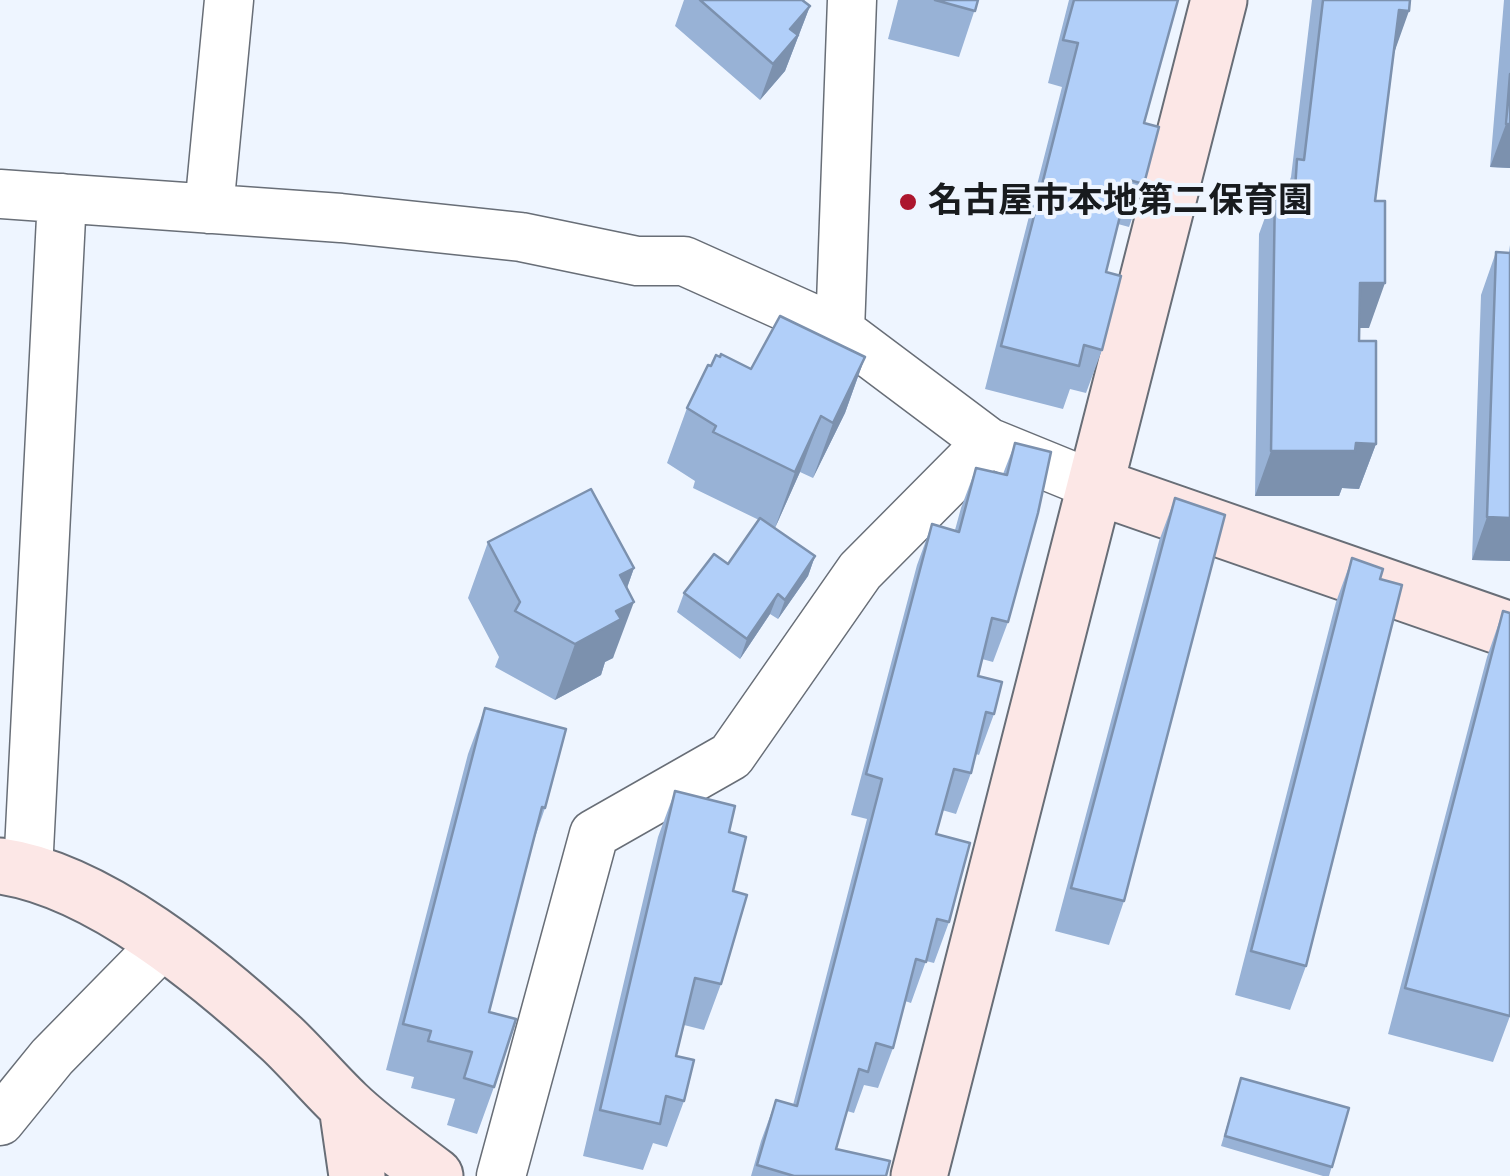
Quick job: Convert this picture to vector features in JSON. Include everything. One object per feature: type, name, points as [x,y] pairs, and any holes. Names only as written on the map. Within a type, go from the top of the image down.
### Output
[{"type":"street","points":[[209,208],[229,0]]},
{"type":"street","points":[[840,331],[852,0]]},
{"type":"street","points":[[919,1176],[1220,0]]},
{"type":"street","points":[[0,194],[485,233],[637,261],[684,261],[840,331],[988,442],[1096,486],[1510,630]]},
{"type":"street","points":[[62,198],[14,868],[131,920],[164,942],[282,1039],[347,1106],[435,1176]]},
{"type":"street","points":[[501,1176],[594,834],[731,756],[860,571],[988,442]]},
{"type":"street","points":[[0,1121],[52,1057],[164,942]]},
{"type":"street","points":[[347,1106],[357,1176]]},
{"type":"building","points":[[700,0],[802,0],[810,6],[790,29],[798,35],[773,64]]},
{"type":"building","points":[[935,0],[978,0],[975,11]]},
{"type":"building","points":[[1074,0],[1178,0],[1144,123],[1159,127],[1144,184],[1129,180],[1106,272],[1121,276],[1102,350],[1084,345],[1079,366],[1001,346],[1078,43],[1063,40]]},
{"type":"building","points":[[1323,0],[1410,0],[1409,11],[1399,10],[1375,201],[1385,201],[1385,283],[1360,283],[1359,341],[1376,341],[1376,444],[1356,443],[1355,451],[1271,451],[1275,190],[1295,190],[1297,159],[1304,160]]},
{"type":"building","points":[[1510,74],[1510,124],[1506,124]]},
{"type":"building","points":[[1496,252],[1510,253],[1510,518],[1487,517]]},
{"type":"building","points":[[780,316],[865,357],[833,423],[821,416],[795,472],[713,432],[716,426],[687,408],[716,355],[751,369]]},
{"type":"building","points":[[1015,443],[1051,452],[1008,622],[992,618],[978,676],[1002,682],[994,714],[986,712],[971,773],[954,769],[936,834],[970,843],[949,922],[937,919],[926,962],[916,959],[893,1048],[876,1043],[868,1072],[859,1069],[836,1149],[890,1161],[886,1176],[794,1176],[757,1165],[776,1100],[797,1106],[882,779],[866,774],[932,524],[959,532],[976,468],[1007,475]]},
{"type":"building","points":[[591,489],[634,568],[620,575],[634,602],[616,611],[621,619],[575,644],[515,611],[520,602],[488,542]]},
{"type":"building","points":[[1175,498],[1225,515],[1124,901],[1071,888]]},
{"type":"building","points":[[760,518],[815,556],[785,600],[778,594],[747,639],[684,593],[714,554],[728,564]]},
{"type":"building","points":[[1352,558],[1383,569],[1380,579],[1402,585],[1306,966],[1251,951]]},
{"type":"building","points":[[1503,611],[1510,613],[1510,1016],[1405,988]]},
{"type":"building","points":[[485,708],[566,729],[489,1012],[516,1019],[494,1087],[464,1078],[472,1052],[428,1041],[431,1031],[403,1024]]},
{"type":"building","points":[[675,791],[735,806],[729,832],[746,837],[733,891],[747,895],[721,984],[695,978],[676,1056],[694,1060],[684,1101],[666,1096],[660,1124],[600,1110]]},
{"type":"building","points":[[1241,1078],[1349,1108],[1332,1167],[1225,1136]]},
{"type":"place","name":"名古屋市本地第二保育園","points":[[908,202]]}]
